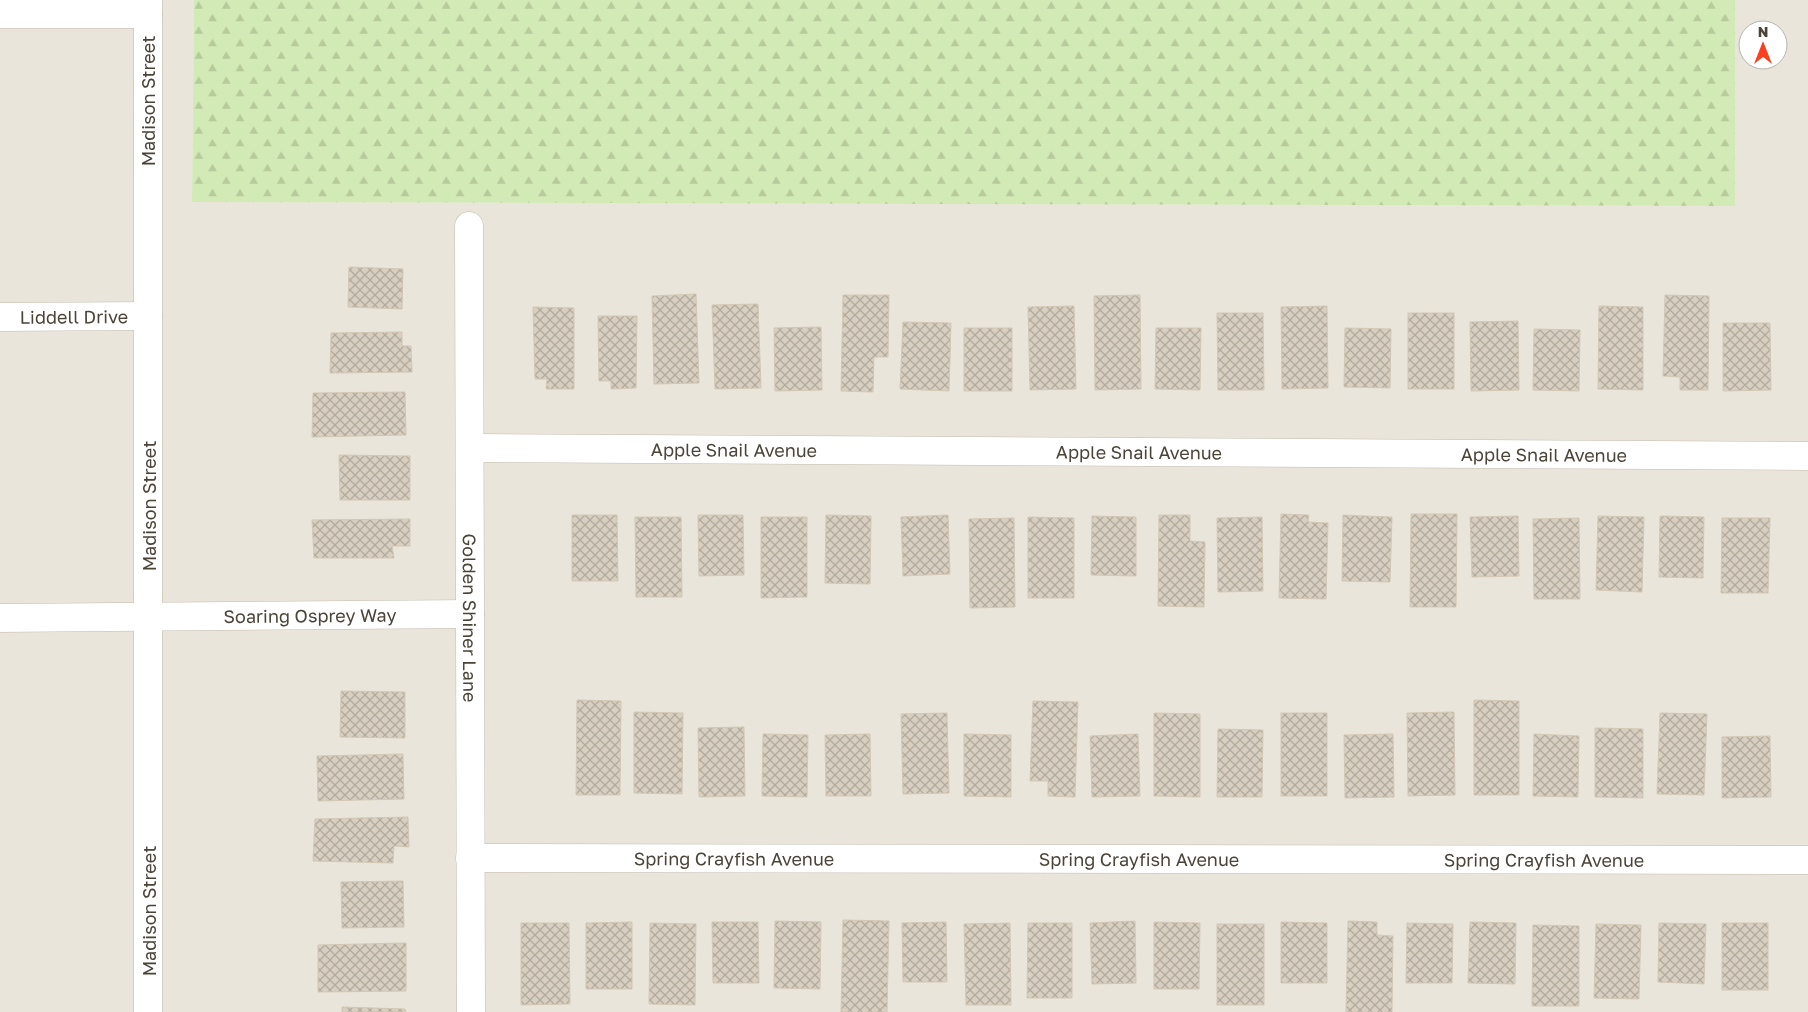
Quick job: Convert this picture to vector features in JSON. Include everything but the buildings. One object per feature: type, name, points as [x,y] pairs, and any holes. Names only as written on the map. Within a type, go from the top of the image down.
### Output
[{"type":"street","points":[[0,14],[148,7]]},
{"type":"street","name":"Madison Street","points":[[148,7],[148,1012]]},
{"type":"street","name":"Golden Shiner Lane","points":[[469,226],[471,1012]]},
{"type":"street","name":"Liddell Drive","points":[[0,317],[148,316]]},
{"type":"street","name":"Apple Snail Avenue","points":[[470,448],[1808,456]]},
{"type":"street","name":"Soaring Osprey Way","points":[[0,618],[470,614]]},
{"type":"street","name":"Spring Crayfish Avenue","points":[[470,858],[1808,860]]},
{"type":"shaded area","points":[[0,0],[194,0],[192,202],[1735,206],[1735,0],[1808,0],[1808,1012],[0,1012]]},
{"type":"green space","points":[[194,0],[1735,0],[1735,206],[192,202]]}]
